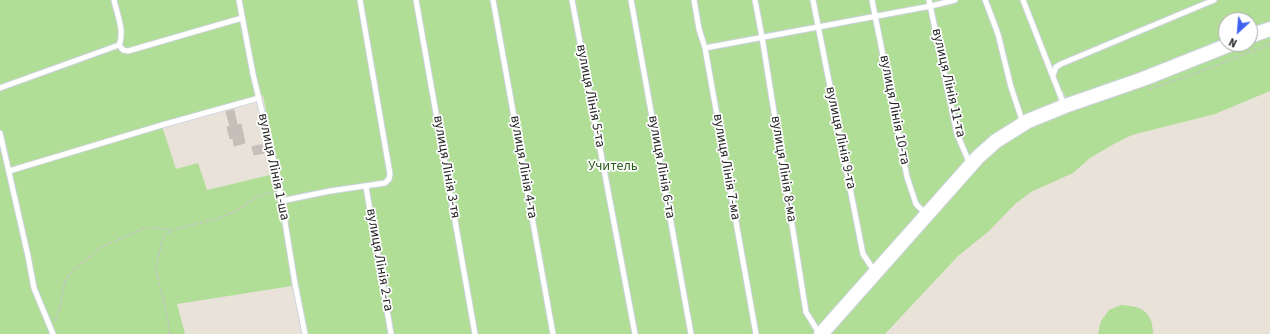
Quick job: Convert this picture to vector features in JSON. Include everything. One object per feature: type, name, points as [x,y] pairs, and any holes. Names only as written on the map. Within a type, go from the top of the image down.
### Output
[{"type":"main road","points":[[1258,33],[1270,29]]},
{"type":"main road","points":[[820,334],[970,165],[996,141],[1023,123],[1065,106],[1143,79],[1218,49]]},
{"type":"lane","points":[[114,0],[121,32],[121,40],[119,45]]},
{"type":"lane","name":"вулиця Лінія 1-ша","points":[[239,0],[279,188],[305,334]]},
{"type":"lane","points":[[281,201],[330,191],[366,187],[385,183],[389,179],[390,174],[360,0]]},
{"type":"lane","name":"вулиця Лінія 3-тя","points":[[416,0],[475,334]]},
{"type":"lane","name":"вулиця Лінія 4-та","points":[[493,0],[553,334]]},
{"type":"lane","name":"вулиця Лінія 5-та","points":[[572,0],[635,334]]},
{"type":"lane","name":"вулиця Лінія 6-та","points":[[631,0],[691,334]]},
{"type":"lane","name":"вулиця Лінія 7-ма","points":[[694,0],[699,28],[705,48],[756,334]]},
{"type":"lane","name":"вулиця Лінія 8-ма","points":[[755,0],[806,312],[820,334]]},
{"type":"lane","name":"вулиця Лінія 9-та","points":[[813,0],[863,254],[875,273]]},
{"type":"lane","name":"вулиця Лінія 10-та","points":[[872,0],[907,177],[916,204],[926,214]]},
{"type":"lane","name":"вулиця Лінія 11-та","points":[[929,0],[957,134],[970,165]]},
{"type":"lane","points":[[705,48],[931,6],[955,0]]},
{"type":"lane","points":[[985,0],[998,34],[1011,87],[1023,123]]},
{"type":"lane","points":[[1023,0],[1065,106]]},
{"type":"lane","points":[[1053,75],[1056,67],[1061,64],[1214,0]]},
{"type":"lane","points":[[119,45],[122,50],[128,51],[242,18]]},
{"type":"lane","points":[[0,88],[119,45]]},
{"type":"lane","points":[[9,171],[162,125],[259,98]]},
{"type":"lane","points":[[0,133],[34,288],[52,332]]},
{"type":"lane","name":"вулиця Лінія 2-га","points":[[366,187],[391,334]]},
{"type":"path","points":[[1145,91],[1197,73],[1270,44]]},
{"type":"path","points":[[169,334],[168,319],[156,270],[161,244],[165,235],[172,230],[220,218],[238,210],[256,197],[279,188]]},
{"type":"path","points":[[52,332],[59,310],[65,281],[72,271],[88,259],[95,251],[144,228],[172,230]]},
{"type":"green space","name":"Учитель","points":[[0,0],[1270,0],[1270,25],[1258,29],[1258,12],[1218,12],[1218,45],[1070,99],[1066,98],[1062,90],[1056,93],[1058,99],[1057,102],[1023,119],[815,334],[308,334],[263,95],[162,126],[176,169],[198,163],[207,190],[274,174],[288,252],[292,286],[177,304],[185,334],[56,334],[36,287],[21,215],[31,288],[50,334],[0,334]]},
{"type":"green space","points":[[1270,34],[1270,91],[1215,114],[1132,135],[1114,144],[1090,158],[1073,173],[1031,192],[1015,204],[989,231],[958,256],[885,334],[827,334],[981,160],[1026,127],[1223,52],[1258,52],[1258,39]]},
{"type":"green space","points":[[1121,305],[1135,307],[1145,312],[1151,320],[1153,334],[1098,334],[1101,321],[1109,310]]},
{"type":"building","points":[[234,110],[237,125],[241,124],[245,143],[234,146],[233,138],[230,139],[227,127],[230,126],[226,112]]},
{"type":"building","points":[[262,145],[264,153],[254,155],[252,147]]}]
